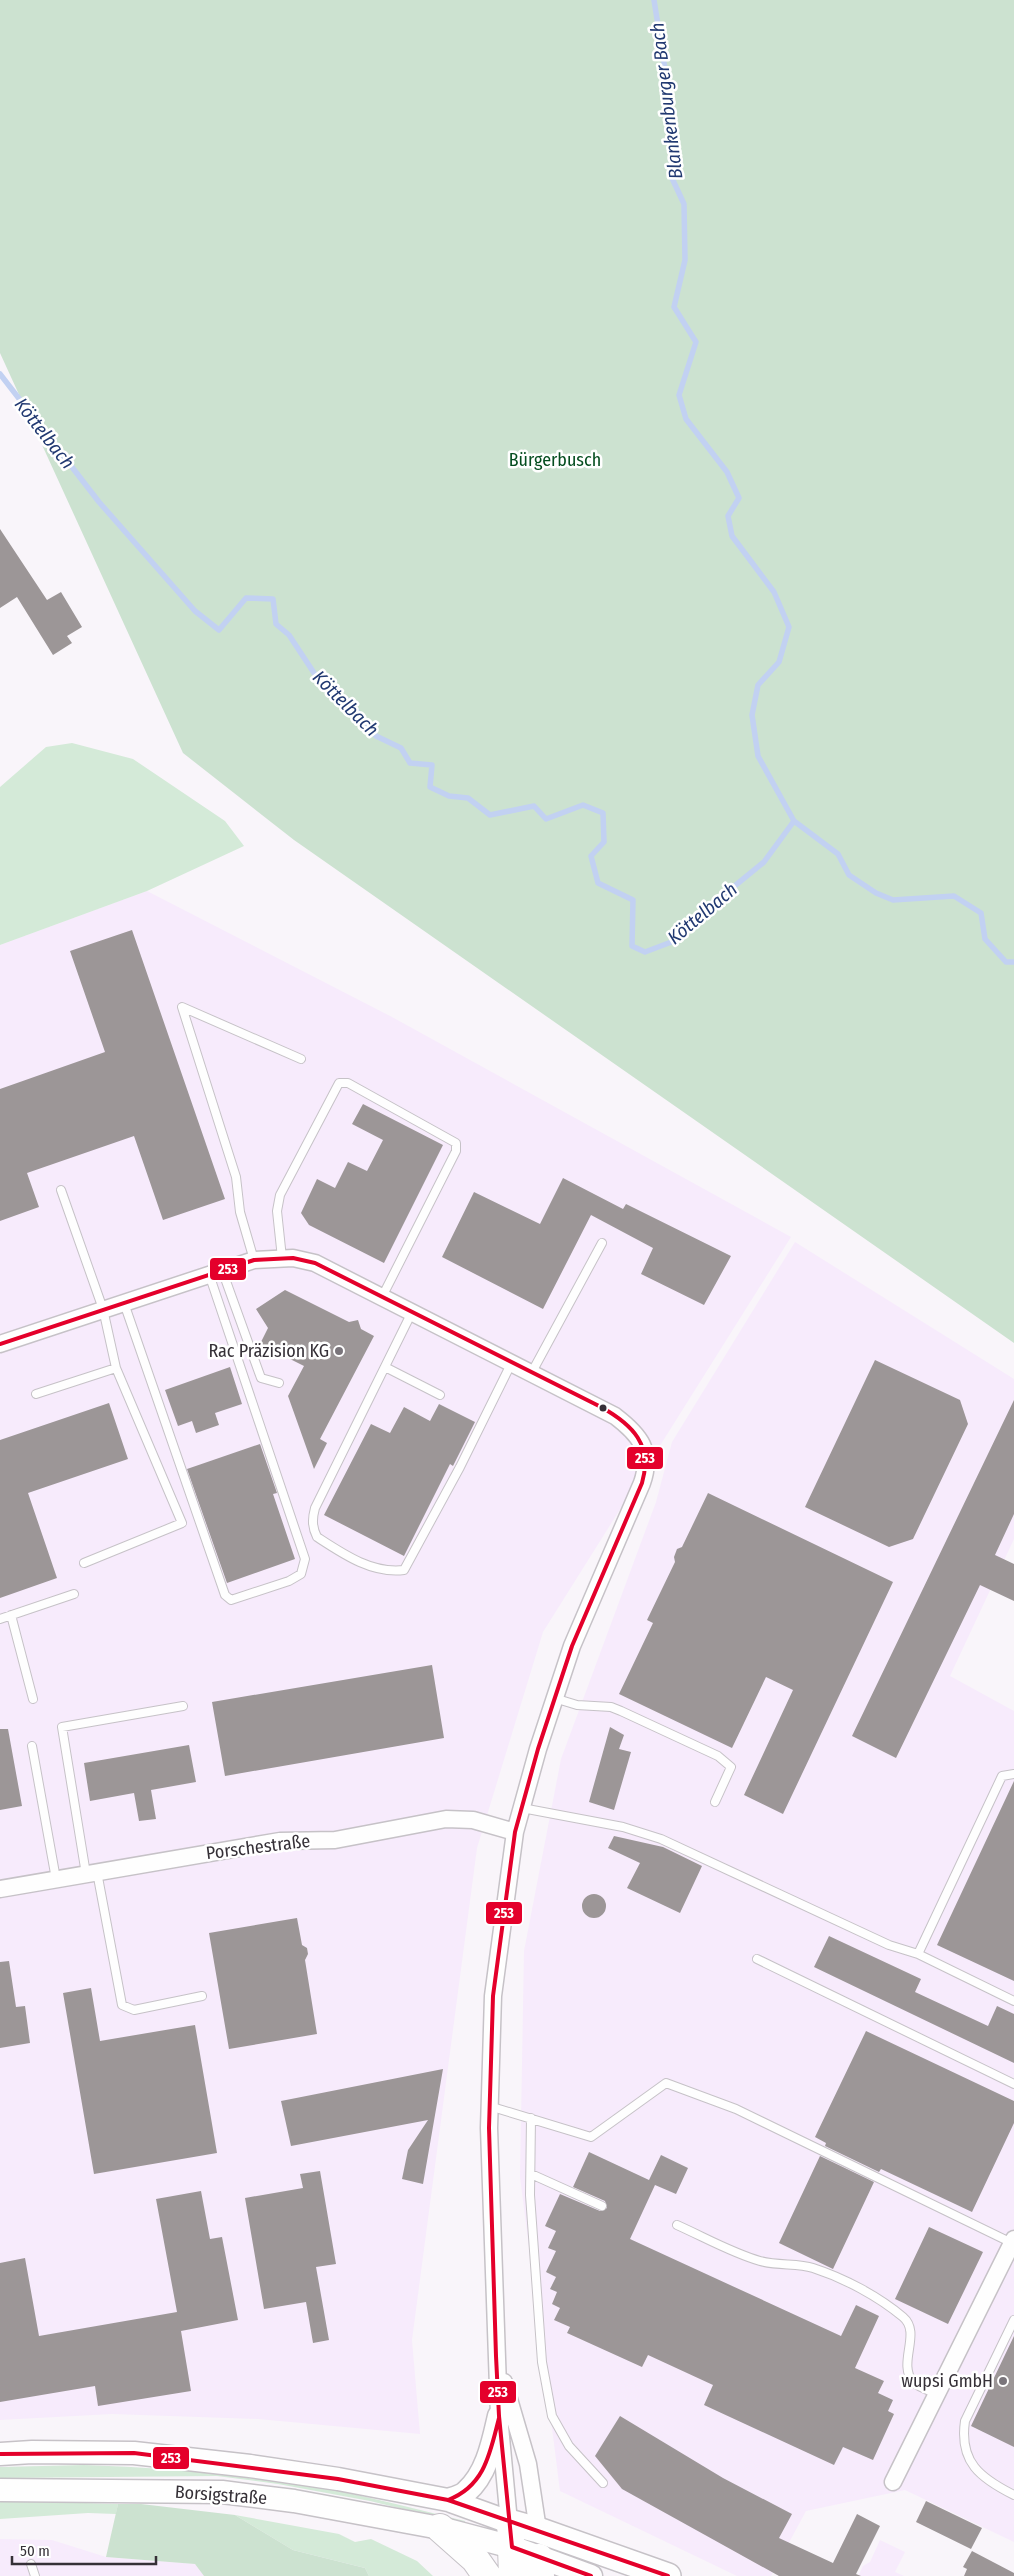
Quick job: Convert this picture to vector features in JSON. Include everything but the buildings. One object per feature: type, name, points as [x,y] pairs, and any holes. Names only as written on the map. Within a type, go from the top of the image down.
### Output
[{"type":"highway","points":[[440,2528],[475,2559],[486,2576]]},
{"type":"highway","points":[[511,2535],[513,2576]]},
{"type":"main road","points":[[448,2500],[466,2493],[476,2480],[489,2457],[499,2416]]},
{"type":"main road","name":"Borsigstraße","points":[[0,2454],[32,2452],[134,2454],[240,2464],[338,2479],[448,2500],[511,2535],[548,2567],[591,2576]]},
{"type":"main road","name":"Borsigstraße","points":[[0,2490],[222,2492],[294,2500],[440,2528],[511,2535]]},
{"type":"main road","points":[[538,2530],[548,2567]]},
{"type":"main road","points":[[511,2535],[538,2530],[668,2576]]},
{"type":"street","points":[[0,1344],[254,1260],[293,1258],[315,1263],[615,1416],[632,1429],[642,1444],[647,1462],[644,1478],[572,1646],[554,1698],[515,1832],[493,1996],[490,2106],[496,2356],[499,2416],[511,2535]]},
{"type":"street","name":"Porschestraße","points":[[0,1889],[280,1841],[335,1840],[446,1820],[472,1820],[515,1832]]},
{"type":"street","points":[[894,2482],[1013,2241]]},
{"type":"street","points":[[496,2356],[528,2464],[538,2530]]},
{"type":"lane","points":[[254,1260],[240,1212],[236,1176],[182,1007],[302,1059]]},
{"type":"lane","points":[[282,1258],[277,1211],[280,1195],[339,1084],[348,1083],[456,1143],[456,1151],[382,1297]]},
{"type":"lane","points":[[61,1190],[103,1309],[116,1368],[182,1523],[84,1563]]},
{"type":"lane","points":[[532,1372],[602,1243]]},
{"type":"lane","points":[[124,1302],[225,1595],[231,1600],[289,1581],[301,1574],[305,1559],[215,1272]]},
{"type":"lane","points":[[215,1272],[261,1378],[279,1383]]},
{"type":"lane","points":[[412,1312],[314,1508],[312,1518],[313,1530],[317,1537],[365,1565],[392,1571],[404,1570],[413,1556],[512,1362]]},
{"type":"lane","points":[[385,1367],[440,1395]]},
{"type":"lane","points":[[36,1394],[116,1368]]},
{"type":"lane","points":[[0,1619],[74,1594]]},
{"type":"lane","points":[[11,1615],[34,1699]]},
{"type":"lane","points":[[554,1698],[576,1705],[616,1709],[718,1756],[731,1767],[715,1802]]},
{"type":"lane","points":[[183,1706],[62,1727],[91,1873],[122,2005],[134,2010],[202,1996]]},
{"type":"lane","points":[[32,1746],[56,1879]]},
{"type":"lane","points":[[918,1954],[1002,1776],[1014,1774]]},
{"type":"lane","points":[[522,1808],[623,1827],[661,1839],[889,1945],[918,1954],[1014,2001]]},
{"type":"lane","points":[[757,1960],[1014,2084]]},
{"type":"lane","points":[[490,2106],[591,2137],[666,2083],[736,2109],[1013,2241]]},
{"type":"lane","points":[[531,2118],[530,2174],[542,2362],[552,2416],[569,2446],[603,2483]]},
{"type":"lane","points":[[530,2174],[602,2206]]},
{"type":"lane","points":[[676,2225],[758,2260],[779,2266],[812,2268],[861,2289],[890,2307],[905,2319],[910,2328],[907,2355],[908,2372],[914,2383],[937,2394]]},
{"type":"lane","points":[[1014,2320],[965,2421],[963,2435],[964,2448],[976,2471],[1014,2495]]},
{"type":"lane","points":[[31,2564],[35,2576]]},
{"type":"shaded area","points":[[147,891],[392,1017],[791,1237],[543,1632],[477,1848],[412,2340],[420,2434],[258,2419],[112,2414],[0,2420],[0,945]]},
{"type":"shaded area","points":[[795,1242],[1014,1379],[1014,1539],[950,1676],[1014,1711],[1014,2542],[905,2490],[806,2511],[771,2576],[737,2576],[560,2491],[520,2177],[524,1951],[561,1759],[656,1502],[672,1442]]},
{"type":"shaded area","points":[[0,2539],[52,2540],[106,2557],[195,2564],[204,2576],[0,2576]]},
{"type":"shaded area","points":[[880,2540],[905,2552],[895,2572],[904,2576],[858,2576],[863,2566],[870,2562]]},
{"type":"green space","name":"Bürgerbusch","points":[[0,0],[1014,0],[1014,1343],[294,840],[183,753],[0,353]]},
{"type":"green space","points":[[72,743],[133,759],[225,821],[244,846],[147,891],[0,945],[0,787],[46,747]]},
{"type":"green space","points":[[84,2465],[180,2470],[277,2480],[371,2498],[465,2521],[465,2524],[370,2501],[278,2484],[217,2476],[0,2478],[0,2467]]},
{"type":"green space","points":[[0,2502],[118,2504],[116,2514],[88,2513],[0,2519]]},
{"type":"green space","points":[[118,2504],[141,2504],[235,2515],[293,2550],[365,2568],[369,2576],[204,2576],[195,2564],[106,2557]]},
{"type":"green space","points":[[235,2515],[339,2534],[355,2542],[371,2539],[417,2561],[433,2576],[369,2576],[365,2568],[293,2550]]},
{"type":"waterway","name":"Blankenburger Bach","points":[[654,0],[668,88],[672,139],[671,176],[684,204],[685,260],[674,307],[696,342],[679,395],[686,419],[727,472],[739,498],[728,516],[732,536],[774,592],[789,627],[779,662],[758,685],[752,715],[758,756],[794,821]]},
{"type":"waterway","name":"Köttelbach","points":[[0,374],[99,502],[195,611],[219,630],[246,598],[273,599],[276,624],[289,635],[320,682],[349,701],[376,736],[401,748],[410,763],[432,765],[430,787],[449,796],[468,798],[490,815],[534,806],[546,819],[583,805],[603,813],[604,842],[591,856],[598,883],[633,900],[632,946],[645,952],[674,941],[687,925],[764,862],[794,821],[838,854],[849,875],[876,893],[893,900],[954,896],[981,913],[985,939],[1006,962],[1014,962]]},
{"type":"transit line","name":"253","points":[[0,1344],[254,1260],[293,1258],[315,1263],[601,1407],[622,1421],[638,1438],[645,1458],[642,1483],[572,1646],[538,1749],[515,1832],[493,1996],[489,2128],[496,2356],[499,2416],[512,2547],[591,2576]]},
{"type":"transit line","name":"253","points":[[448,2500],[460,2494],[478,2477],[489,2456],[499,2418]]},
{"type":"transit line","name":"253","points":[[0,2454],[134,2453],[338,2479],[448,2500],[668,2576]]},
{"type":"place","name":"Rac Präzision KG","points":[[339,1351]]},
{"type":"place","name":"wupsi GmbH","points":[[1003,2381]]}]
